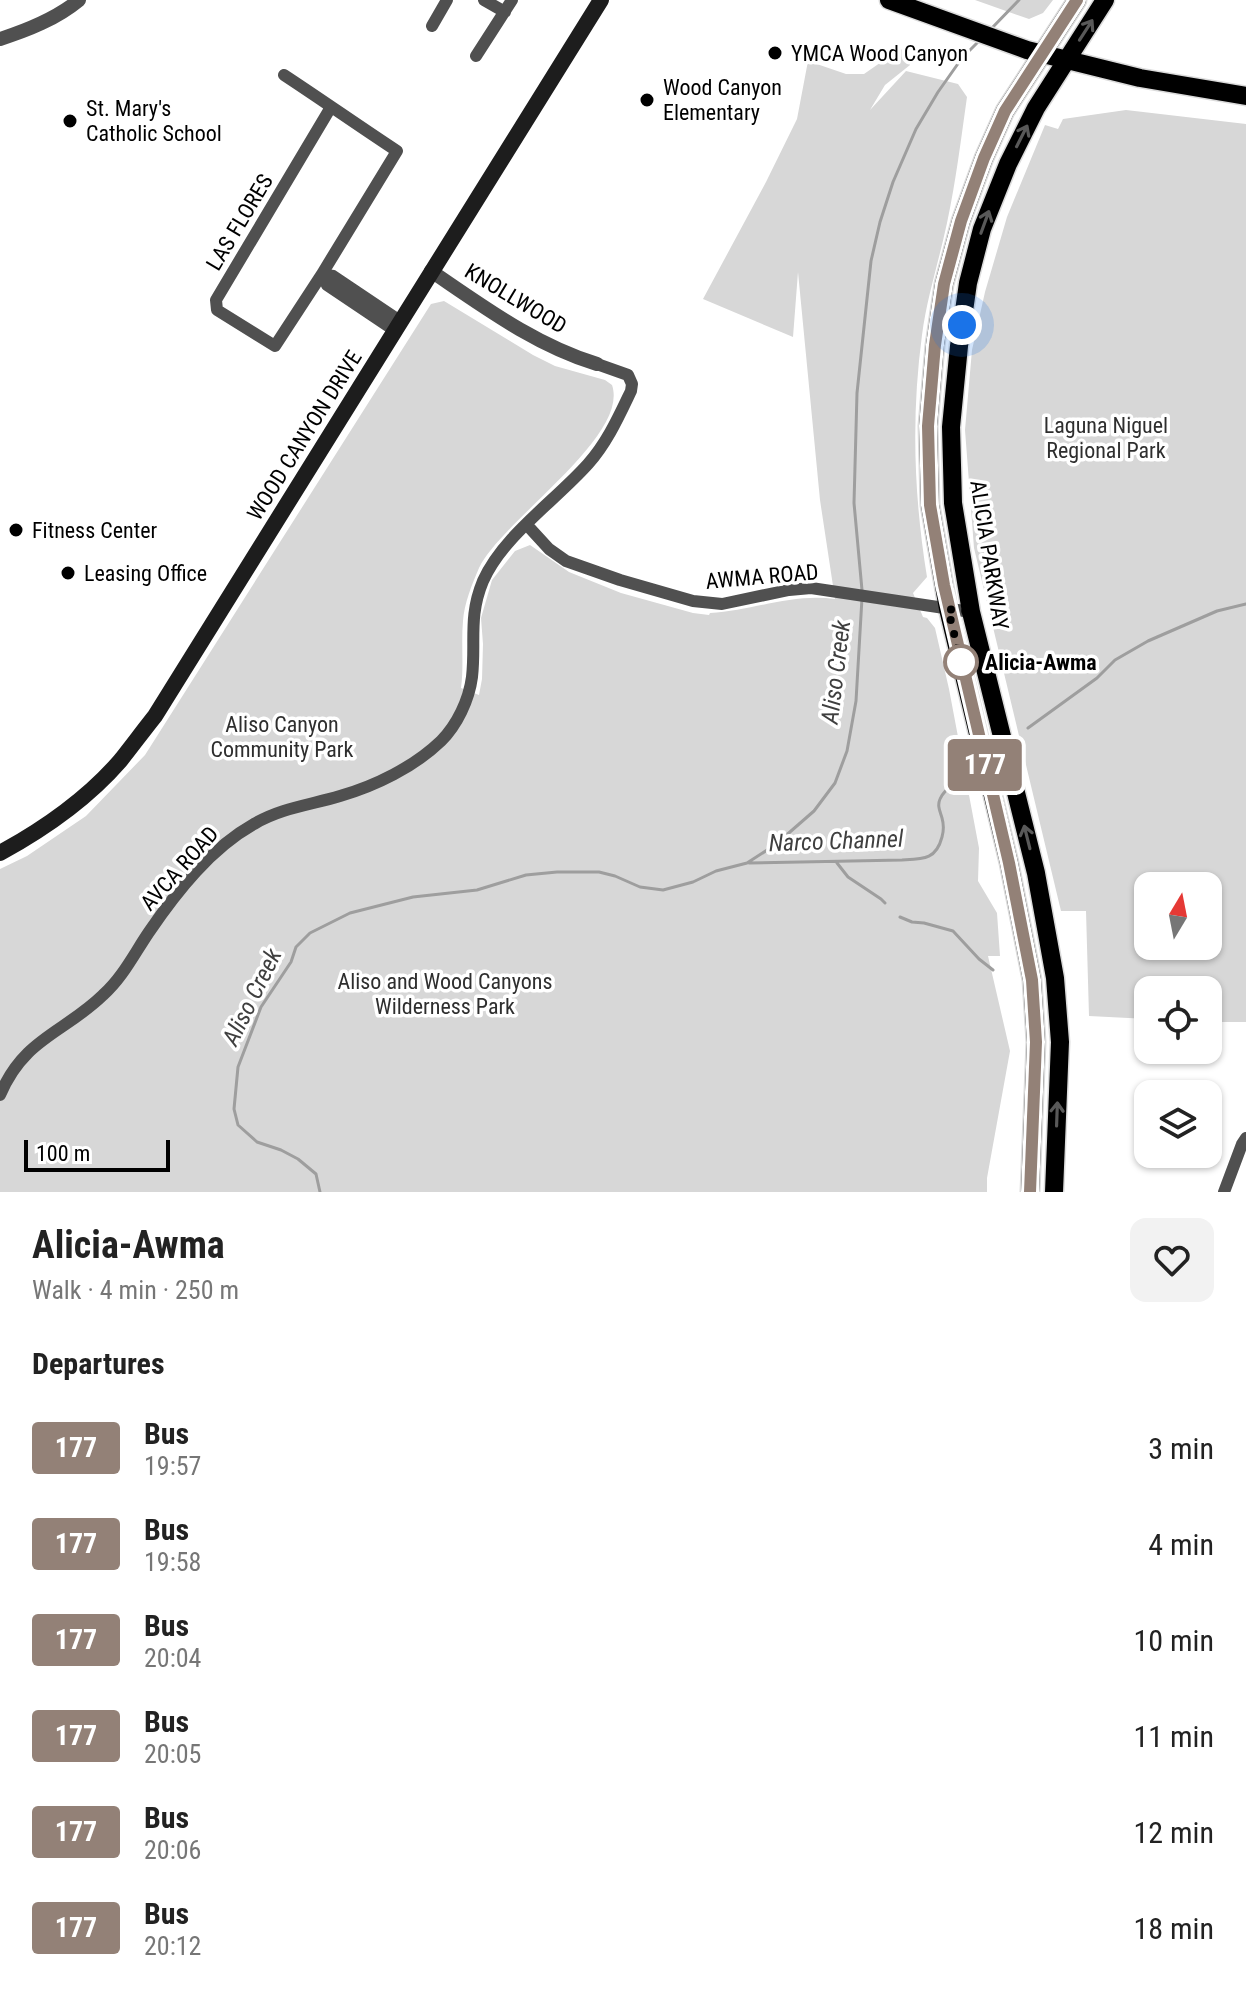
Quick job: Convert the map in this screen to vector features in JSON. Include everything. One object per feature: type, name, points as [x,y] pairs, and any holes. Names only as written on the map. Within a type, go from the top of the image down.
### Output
[{"type":"main road","name":"WOOD CANYON DRIVE","points":[[0,853],[56,819],[92,789],[119,762],[155,716],[601,0]]},
{"type":"main road","points":[[889,0],[1034,52],[1140,78],[1246,96]]},
{"type":"main road","points":[[1030,1192],[1036,1042],[1032,980],[1009,863],[948,609],[930,505],[928,426],[944,284],[961,221],[984,158],[1034,52],[1077,0]]},
{"type":"main road","name":"ALICIA PARKWAY","points":[[1054,1192],[1060,1042],[1055,978],[1036,873],[971,612],[953,503],[951,427],[968,283],[982,229],[1008,164],[1036,108],[1105,0]]},
{"type":"street","points":[[0,39],[35,27],[79,0]]},
{"type":"street","points":[[432,26],[447,0]]},
{"type":"street","points":[[484,0],[505,12]]},
{"type":"street","points":[[476,56],[512,0]]},
{"type":"street","name":"LAS FLORES","points":[[284,75],[397,151],[275,346],[217,310],[216,300],[331,107]]},
{"type":"street","name":"KNOLLWOOD","points":[[431,271],[525,334],[549,347],[628,375],[632,384],[608,436],[596,454],[527,525]]},
{"type":"street","points":[[322,274],[333,276],[397,326]]},
{"type":"street","name":"AWMA ROAD","points":[[527,525],[549,549],[566,561],[693,601],[722,604],[811,588],[971,612]]},
{"type":"street","name":"AVCA ROAD","points":[[0,1095],[29,1051],[86,1010],[114,984],[180,890],[229,841],[269,815],[338,797],[373,784],[414,762],[442,740],[456,722],[470,689],[473,621],[483,582],[495,560],[527,525]]},
{"type":"street","points":[[1224,1192],[1246,1138]]},
{"type":"green space","points":[[975,0],[1053,0],[1043,13],[1029,19]]},
{"type":"green space","points":[[900,49],[910,53],[910,65],[885,85],[870,110],[906,71],[958,84],[967,97],[953,192],[922,335],[916,396],[916,457],[919,517],[927,577],[913,593],[923,617],[935,628],[979,848],[978,881],[997,913],[1000,956],[988,956],[1010,1051],[987,1192],[0,1192],[0,869],[27,856],[86,816],[145,755],[431,304],[444,301],[555,366],[605,380],[612,385],[612,406],[602,429],[561,478],[492,548],[479,568],[464,614],[461,688],[479,695],[483,644],[481,618],[492,580],[515,551],[530,545],[569,572],[621,593],[693,613],[709,615],[803,598],[835,599],[820,500],[798,272],[793,337],[703,299],[797,119],[808,61],[846,74],[864,74]]},
{"type":"green space","name":"Laguna Niguel Regional Park","points":[[1126,110],[1246,124],[1246,1022],[1222,1022],[1222,976],[1134,976],[1134,1018],[1089,1016],[1086,911],[1061,911],[974,548],[965,430],[972,350],[1007,217],[1045,125],[1058,129],[1063,119]]},
{"type":"waterway","name":"Aliso Creek","points":[[991,29],[1019,0]]},
{"type":"waterway","name":"Aliso Creek","points":[[862,590],[854,503],[857,393],[871,261],[893,182],[916,129],[962,58],[980,40]]},
{"type":"waterway","name":"Aliso Creek","points":[[320,1192],[316,1174],[298,1159],[257,1142],[238,1125],[234,1109],[238,1067],[261,1007],[291,962],[296,947],[310,933],[350,913],[413,897],[477,890],[526,875],[599,872],[640,887],[663,890],[747,863],[775,845],[814,811],[835,783],[847,751],[856,701],[862,598]]},
{"type":"waterway","name":"Narco Channel","points":[[1028,728],[1097,678],[1115,660],[1148,641],[1217,611],[1246,604]]},
{"type":"waterway","name":"Narco Channel","points":[[749,863],[928,857],[936,850],[943,834],[940,799],[962,777]]},
{"type":"waterway","points":[[837,863],[848,877],[885,903]]},
{"type":"waterway","points":[[900,917],[953,931],[993,970]]},
{"type":"bus line","name":"177","points":[[1030,1192],[1036,1042],[1032,980],[1009,863],[944,585],[930,505],[928,426],[944,284],[961,221],[1005,111],[1077,0]]},
{"type":"place","name":"YMCA Wood Canyon","points":[[775,53]]},
{"type":"place","name":"Wood Canyon Elementary","points":[[647,100]]},
{"type":"place","name":"St. Mary's Catholic School","points":[[70,121]]},
{"type":"place","name":"Fitness Center","points":[[16,530]]},
{"type":"place","name":"Leasing Office","points":[[68,573]]},
{"type":"place","name":"Alicia-Awma","points":[[961,662]]},
{"type":"route","points":[[961,662],[948,609],[971,612],[953,503],[951,427],[962,325]]},
{"type":"park label","name":"Aliso Canyon Community Park","points":[[282,736]]},
{"type":"park label","name":"Aliso and Wood Canyons Wilderness Park","points":[[445,994]]}]
